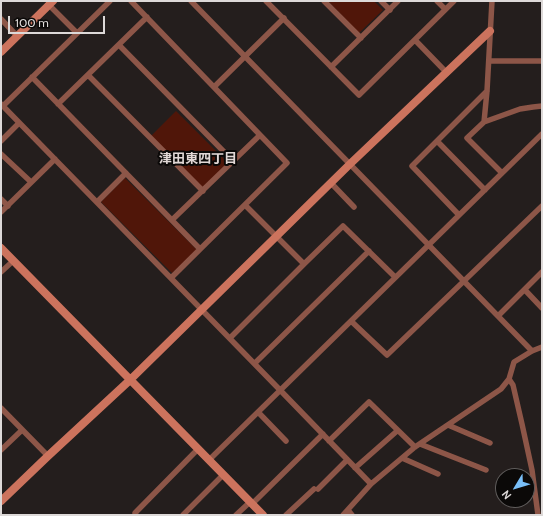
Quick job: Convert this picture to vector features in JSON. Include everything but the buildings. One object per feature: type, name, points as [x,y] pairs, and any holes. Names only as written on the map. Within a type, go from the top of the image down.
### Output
[{"type":"street","points":[[110,1],[2,105],[255,363],[370,484]]},
{"type":"street","points":[[132,1],[288,163],[171,278]]},
{"type":"street","points":[[191,1],[532,351]]},
{"type":"street","points":[[266,1],[359,95],[454,1]]},
{"type":"street","points":[[324,1],[361,38]]},
{"type":"street","points":[[381,1],[390,10]]},
{"type":"street","points":[[331,67],[398,1]]},
{"type":"street","points":[[437,1],[445,10]]},
{"type":"street","points":[[484,122],[488,91],[492,1]]},
{"type":"street","points":[[1,52],[51,3],[77,34]]},
{"type":"street","points":[[58,104],[147,17]]},
{"type":"street","points":[[214,87],[284,18]]},
{"type":"street","points":[[1,19],[17,36]]},
{"type":"street","points":[[1,501],[130,380],[350,164],[490,31]]},
{"type":"street","points":[[415,40],[447,73]]},
{"type":"street","points":[[119,45],[233,161]]},
{"type":"street","points":[[489,61],[542,61]]},
{"type":"street","points":[[88,75],[203,191]]},
{"type":"street","points":[[32,77],[200,249]]},
{"type":"street","points":[[459,215],[412,166],[488,91]]},
{"type":"street","points":[[502,173],[467,138],[484,122],[520,110],[542,106]]},
{"type":"street","points":[[1,140],[19,123]]},
{"type":"street","points":[[209,460],[542,134]]},
{"type":"street","points":[[172,220],[260,135]]},
{"type":"street","points":[[437,141],[485,190]]},
{"type":"street","points":[[1,154],[31,182]]},
{"type":"street","points":[[1,212],[55,159]]},
{"type":"street","points":[[97,202],[126,173]]},
{"type":"street","points":[[331,183],[354,207]]},
{"type":"street","points":[[1,199],[8,206]]},
{"type":"street","points":[[245,205],[304,264]]},
{"type":"street","points":[[351,321],[387,355],[542,206]]},
{"type":"street","points":[[230,338],[343,226],[395,277]]},
{"type":"street","points":[[1,248],[263,515]]},
{"type":"street","points":[[255,363],[369,251]]},
{"type":"street","points":[[1,272],[13,260]]},
{"type":"street","points":[[498,316],[542,272]]},
{"type":"street","points":[[525,290],[542,308]]},
{"type":"street","points":[[343,515],[370,484],[415,447],[501,389],[508,379],[514,362],[542,347]]},
{"type":"street","points":[[508,379],[513,386],[524,432],[532,470],[538,515]]},
{"type":"street","points":[[329,441],[369,402],[415,447]]},
{"type":"street","points":[[1,408],[48,456]]},
{"type":"street","points":[[258,412],[286,442]]},
{"type":"street","points":[[448,424],[490,443]]},
{"type":"street","points":[[1,450],[22,430]]},
{"type":"street","points":[[355,468],[397,430]]},
{"type":"street","points":[[236,515],[251,503],[323,434]]},
{"type":"street","points":[[420,444],[486,470]]},
{"type":"street","points":[[136,515],[135,513],[198,449]]},
{"type":"street","points":[[402,458],[438,474]]},
{"type":"street","points":[[286,515],[348,460]]},
{"type":"street","points":[[183,515],[223,475]]},
{"type":"street","points":[[348,510],[352,515]]},
{"type":"shaded area","points":[[328,1],[374,1],[383,10],[359,33]]},
{"type":"shaded area","points":[[176,111],[228,163],[203,188],[151,136]]},
{"type":"shaded area","points":[[125,178],[197,250],[172,273],[101,202]]},
{"type":"district","name":"津田東四丁目","points":[[198,159]]}]
